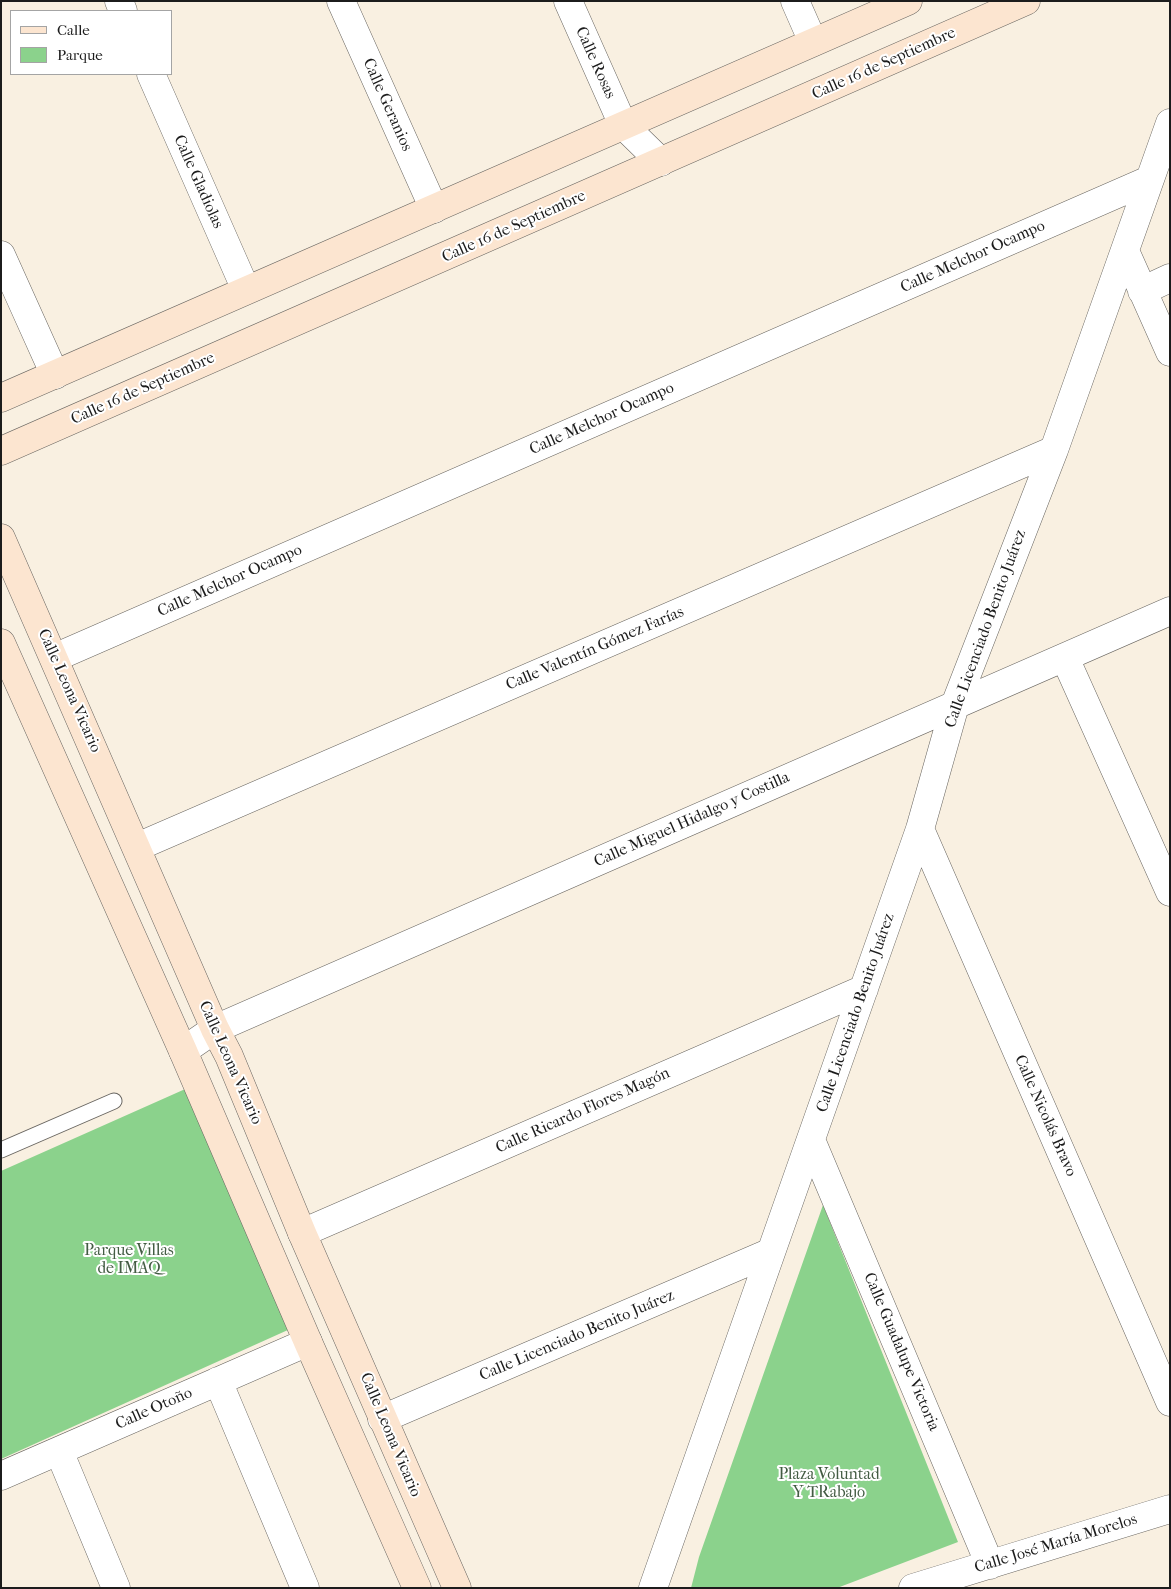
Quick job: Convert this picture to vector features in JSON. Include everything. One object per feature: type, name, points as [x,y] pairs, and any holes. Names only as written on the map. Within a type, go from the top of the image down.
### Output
[{"type":"main road","points":[[1,398],[908,1]]},
{"type":"main road","name":"Calle 16 de Septiembre","points":[[1,451],[1026,1]]},
{"type":"main road","name":"Calle Leona Vicario","points":[[1,538],[215,1029],[229,1056],[302,1233],[457,1588]]},
{"type":"main road","points":[[1,644],[183,1051],[308,1342],[417,1588]]},
{"type":"street","name":"Calle Geranios","points":[[341,1],[434,210]]},
{"type":"street","name":"Calle Rosas","points":[[568,1],[622,125]]},
{"type":"street","points":[[795,1],[813,42]]},
{"type":"street","name":"Calle Gladiolas","points":[[151,75],[246,290]]},
{"type":"street","name":"Calle Licenciado Benito Juárez","points":[[653,1588],[920,829],[955,705],[1054,450],[1170,123]]},
{"type":"street","points":[[622,125],[661,162]]},
{"type":"street","name":"Calle Melchor Ocampo","points":[[54,658],[1149,180]]},
{"type":"street","points":[[1125,251],[1170,352]]},
{"type":"street","points":[[1,255],[55,375]]},
{"type":"street","points":[[1142,291],[1170,278]]},
{"type":"street","name":"Calle Valentín Gómez Farías","points":[[137,847],[1054,450]]},
{"type":"street","name":"Calle Miguel Hidalgo y Costilla","points":[[183,1051],[215,1029],[1170,612]]},
{"type":"street","points":[[1065,658],[1170,892]]},
{"type":"street","name":"Calle Nicolás Bravo","points":[[920,829],[1170,1402]]},
{"type":"street","name":"Calle Ricardo Flores Magón","points":[[302,1233],[864,989]]},
{"type":"street","name":"Calle Guadalupe Victoria","points":[[811,1140],[990,1565]]},
{"type":"street","name":"Calle Licenciado Benito Juárez","points":[[382,1419],[772,1252]]},
{"type":"street","name":"Calle Otoño","points":[[1,1476],[308,1342]]},
{"type":"street","points":[[218,1381],[305,1588]]},
{"type":"street","points":[[59,1451],[116,1588]]},
{"type":"street","name":"Calle José María Morelos","points":[[913,1588],[1170,1509]]},
{"type":"lane","points":[[1,1150],[114,1101]]},
{"type":"green space","name":"Parque Villas de IMAQ","points":[[192,1086],[299,1325],[1,1459],[1,1171]]},
{"type":"green space","name":"Plaza Voluntad Y TRabajo","points":[[823,1205],[958,1542],[837,1588],[691,1588],[699,1557]]}]
